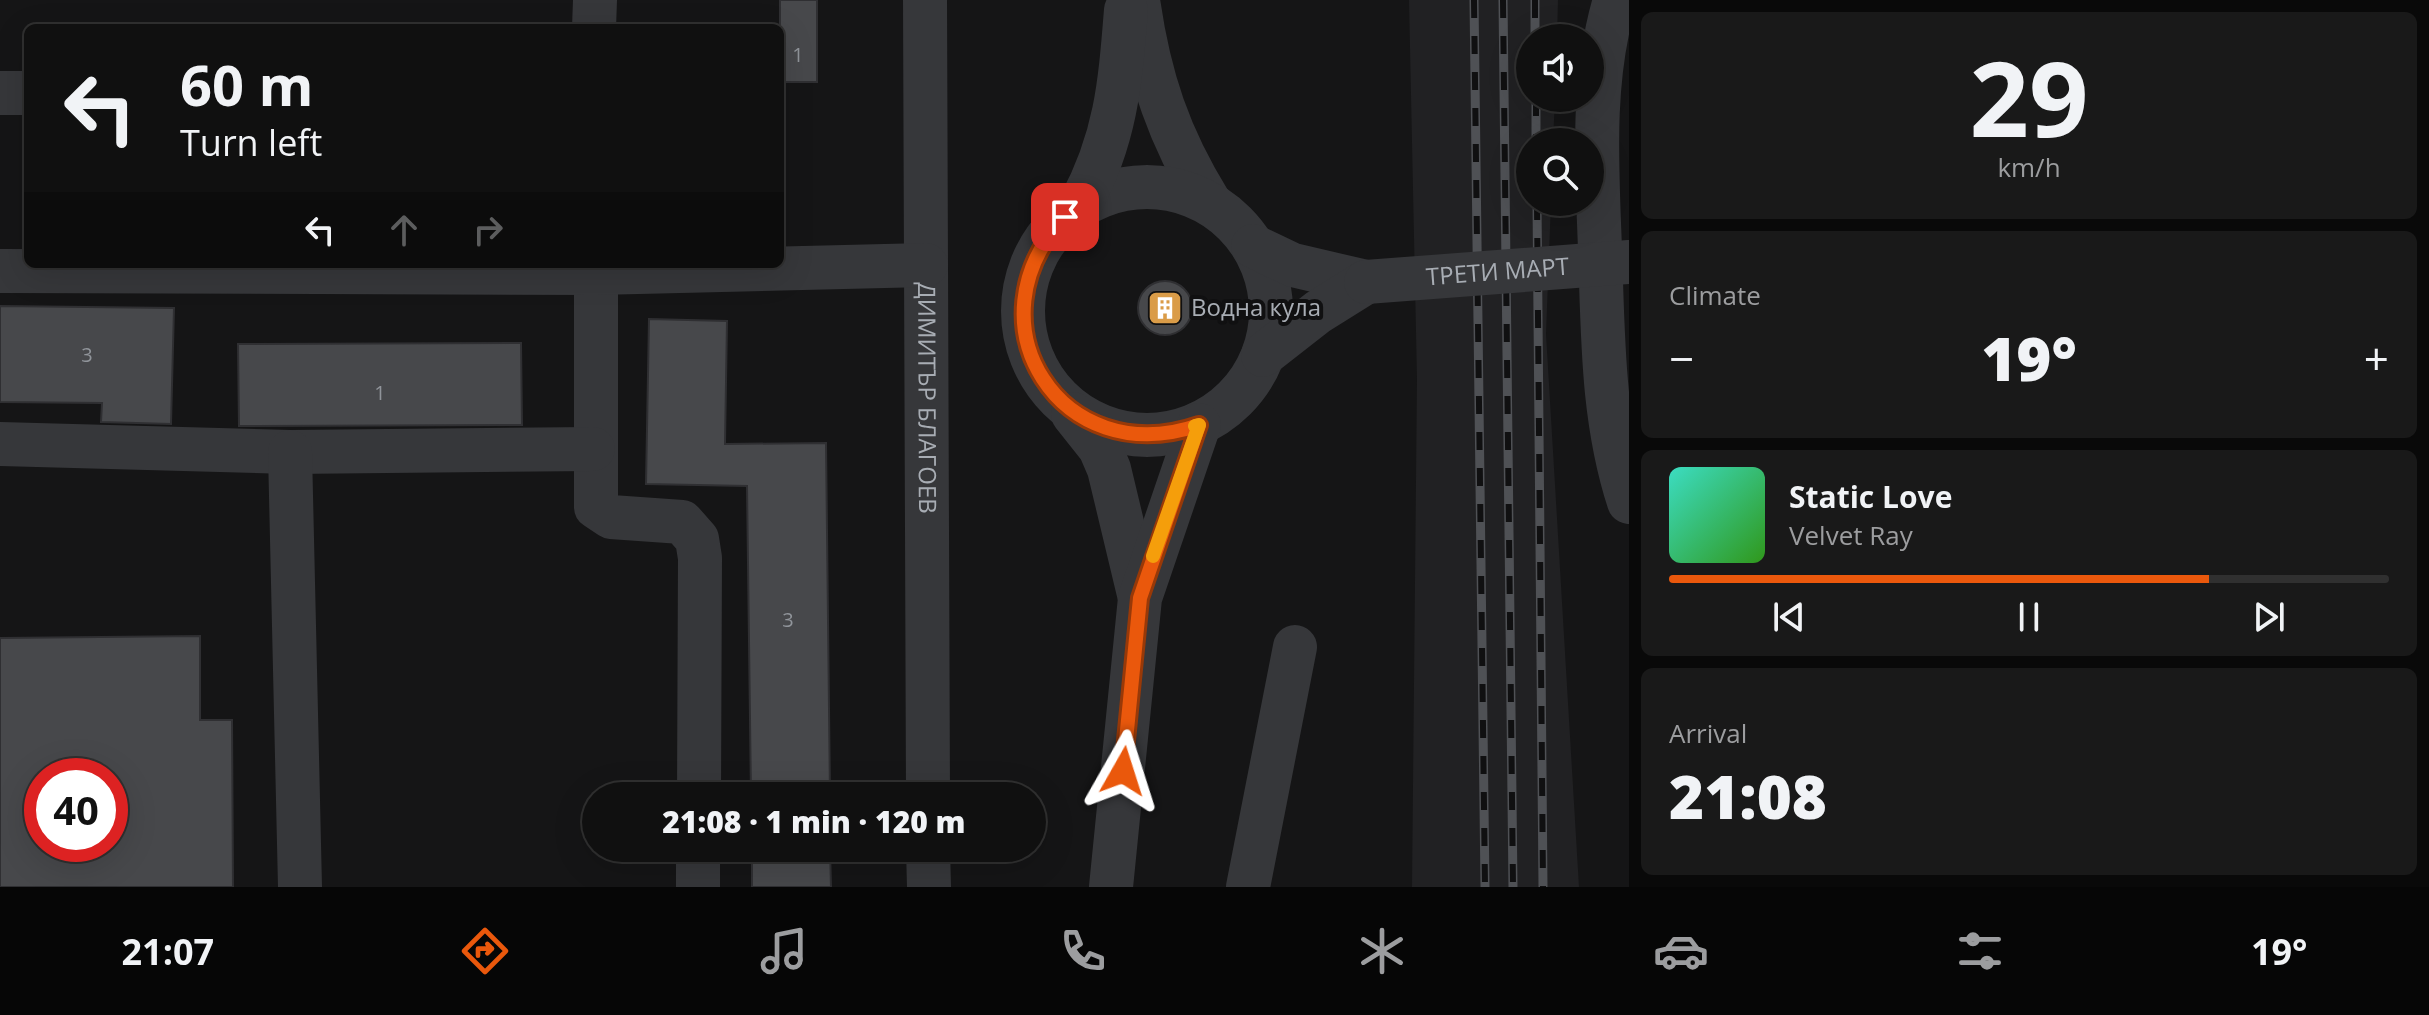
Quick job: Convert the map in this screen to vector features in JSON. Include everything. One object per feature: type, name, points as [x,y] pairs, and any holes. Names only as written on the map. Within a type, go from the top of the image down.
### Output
[{"type":"street","points":[[594,24],[595,0]]},
{"type":"street","name":"ДИМИТЪР БЛАГОЕВ","points":[[925,0],[928,782]]},
{"type":"street","points":[[1126,0],[1110,138],[1101,166],[1072,211],[1039,248],[1031,265],[1022,304],[1027,343],[1043,379],[1100,448],[1109,469],[1140,598]]},
{"type":"street","points":[[1138,0],[1144,38],[1165,115],[1180,156],[1210,203]]},
{"type":"street","points":[[1615,0],[1608,23],[1596,123],[1605,399],[1618,467],[1629,502]]},
{"type":"street","points":[[0,93],[24,93]]},
{"type":"street","points":[[1062,402],[1099,427],[1132,435],[1166,435],[1199,425],[1238,396],[1263,355],[1271,324],[1271,300],[1266,276],[1253,246],[1234,222],[1210,203],[1178,190],[1145,186],[1111,191],[1072,211]]},
{"type":"street","name":"ТРЕТИ МАРТ","points":[[1253,246],[1293,265],[1366,282],[1629,262]]},
{"type":"street","points":[[784,267],[926,265]]},
{"type":"street","points":[[0,271],[678,268]]},
{"type":"street","points":[[596,269],[593,449],[596,507],[611,517],[682,522],[697,539],[700,558],[699,782]]},
{"type":"street","name":"ТРЕТИ МАРТ","points":[[1263,355],[1318,312],[1366,282]]},
{"type":"street","points":[[1111,887],[1140,598],[1199,425]]},
{"type":"street","points":[[0,444],[290,452],[593,449]]},
{"type":"street","points":[[290,452],[300,887]]},
{"type":"street","points":[[1248,887],[1295,647]]},
{"type":"street","points":[[698,862],[698,887]]},
{"type":"street","points":[[928,862],[929,887]]},
{"type":"shaded area","points":[[1409,0],[1558,0],[1557,24],[1516,24],[1516,112],[1554,112],[1554,128],[1516,128],[1516,216],[1550,216],[1546,334],[1579,887],[1412,887],[1417,379]]},
{"type":"building","points":[[780,0],[817,0],[817,82],[784,82],[784,24],[780,24]]},
{"type":"building","name":"Водна кула","points":[[1165,281],[1184,289],[1192,308],[1184,327],[1165,335],[1146,327],[1138,308],[1146,289]]},
{"type":"building","points":[[0,306],[174,308],[171,424],[101,422],[102,403],[0,402]]},
{"type":"building","points":[[649,319],[727,321],[725,444],[826,443],[830,782],[751,782],[747,486],[646,484]]},
{"type":"building","points":[[521,343],[522,425],[239,426],[238,344]]},
{"type":"building","points":[[200,636],[200,720],[232,720],[233,887],[0,887],[0,638]]},
{"type":"building","points":[[752,862],[830,862],[831,887],[752,887]]},
{"type":"railway","points":[[1474,0],[1485,887]]},
{"type":"railway","points":[[1503,0],[1513,887]]},
{"type":"railway","points":[[1535,0],[1535,24]]},
{"type":"railway","points":[[1536,112],[1536,128]]},
{"type":"railway","points":[[1537,216],[1543,887]]},
{"type":"slow traffic","points":[[1153,556],[1199,425],[1195,426]]},
{"type":"place","name":"Водна кула","points":[[1165,308]]},
{"type":"route","points":[[1065,217],[1039,248],[1025,284],[1022,304],[1027,343],[1043,379],[1069,409],[1099,427],[1115,432],[1166,435],[1199,425],[1140,598],[1123,771]]}]
